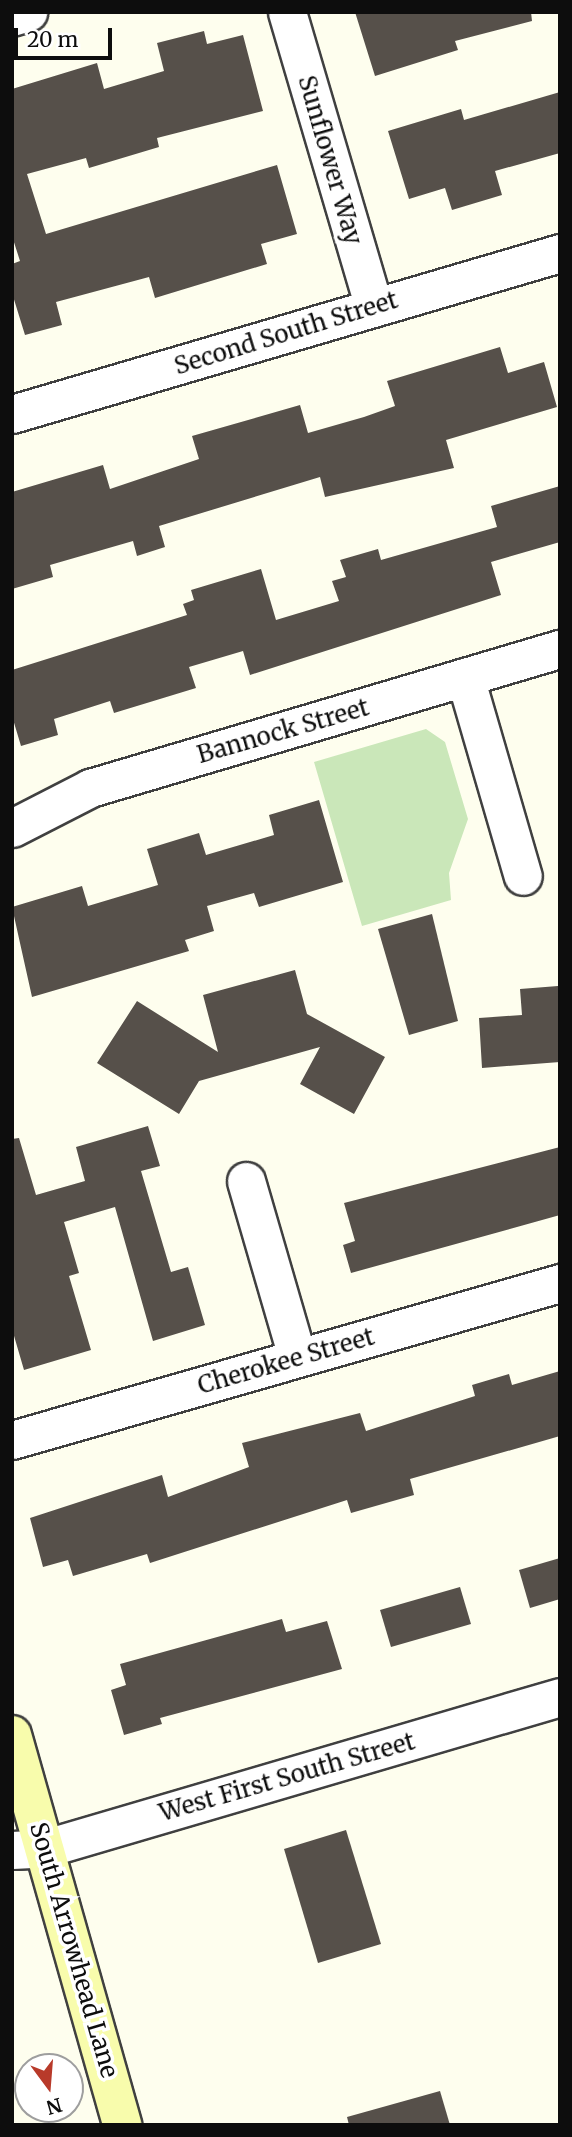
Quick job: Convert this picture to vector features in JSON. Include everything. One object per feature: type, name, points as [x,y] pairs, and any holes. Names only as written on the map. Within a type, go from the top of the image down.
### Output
[{"type":"street","points":[[12,17],[28,12]]},
{"type":"street","name":"Sunflower Way","points":[[287,12],[374,307]]},
{"type":"street","name":"Second South Street","points":[[12,414],[560,253]]},
{"type":"street","name":"Bannock Street","points":[[12,828],[90,788],[560,649]]},
{"type":"street","points":[[465,677],[523,876]]},
{"type":"street","points":[[246,1181],[297,1357]]},
{"type":"street","name":"Cherokee Street","points":[[12,1440],[560,1283]]},
{"type":"street","name":"West First South Street","points":[[29,1849],[560,1697]]},
{"type":"street","name":"South Arrowhead Lane","points":[[12,1735],[29,1849],[122,2125]]},
{"type":"green space","points":[[426,729],[445,742],[468,819],[449,873],[451,900],[362,926],[314,762]]},
{"type":"building","points":[[355,12],[531,12],[532,21],[455,41],[458,50],[375,76]]},
{"type":"building","points":[[204,31],[207,44],[243,35],[263,111],[157,138],[159,147],[89,168],[86,158],[27,174],[46,234],[277,165],[297,234],[261,244],[267,264],[155,298],[149,277],[56,302],[62,325],[25,335],[12,293],[12,264],[20,261],[12,236],[12,89],[97,63],[104,89],[164,71],[157,43]]},
{"type":"building","points":[[560,92],[560,153],[495,171],[502,195],[452,210],[445,188],[409,199],[388,131],[461,109],[464,120]]},
{"type":"building","points":[[500,347],[508,373],[544,362],[557,407],[446,440],[454,468],[325,497],[320,477],[159,526],[165,547],[137,556],[133,541],[50,565],[53,577],[12,589],[12,492],[103,465],[110,489],[199,459],[192,436],[300,405],[308,433],[364,417],[395,406],[387,381]]},
{"type":"building","points":[[560,486],[560,542],[491,562],[501,595],[250,675],[243,651],[189,667],[196,688],[114,713],[110,701],[54,719],[58,735],[21,746],[12,716],[12,670],[187,615],[183,604],[194,600],[191,590],[261,569],[276,620],[339,601],[332,581],[346,577],[340,560],[378,549],[381,560],[497,527],[491,506]]},
{"type":"building","points":[[319,800],[343,882],[259,907],[254,893],[207,906],[214,931],[185,940],[189,951],[32,997],[12,907],[82,886],[88,906],[158,885],[147,849],[199,833],[206,855],[274,835],[269,815]]},
{"type":"building","points":[[432,914],[458,1021],[409,1035],[378,929]]},
{"type":"building","points":[[295,970],[307,1014],[385,1057],[354,1114],[300,1084],[320,1047],[199,1081],[179,1114],[97,1063],[137,1001],[218,1052],[203,995]]},
{"type":"building","points":[[558,986],[560,1062],[482,1068],[479,1018],[522,1015],[520,989]]},
{"type":"building","points":[[148,1126],[160,1166],[141,1171],[171,1272],[188,1267],[205,1325],[153,1341],[115,1207],[64,1222],[79,1273],[69,1276],[91,1350],[24,1370],[12,1329],[12,1139],[19,1138],[36,1195],[85,1181],[76,1147]]},
{"type":"building","points":[[560,1147],[560,1215],[351,1273],[343,1245],[355,1241],[344,1203]]},
{"type":"building","points":[[560,1371],[560,1436],[410,1479],[414,1495],[351,1513],[347,1500],[150,1563],[147,1554],[73,1576],[68,1560],[43,1567],[30,1518],[162,1475],[168,1497],[249,1467],[242,1443],[360,1413],[366,1431],[475,1396],[472,1385],[509,1374],[512,1385]]},
{"type":"building","points":[[560,1558],[560,1599],[530,1608],[519,1570]]},
{"type":"building","points":[[460,1587],[471,1624],[391,1647],[380,1610]]},
{"type":"building","points":[[282,1619],[286,1632],[327,1621],[342,1669],[160,1718],[162,1724],[124,1735],[111,1690],[126,1685],[120,1664]]},
{"type":"building","points":[[346,1830],[381,1944],[318,1963],[284,1849]]},
{"type":"building","points":[[440,2091],[450,2125],[349,2125],[347,2117]]}]
